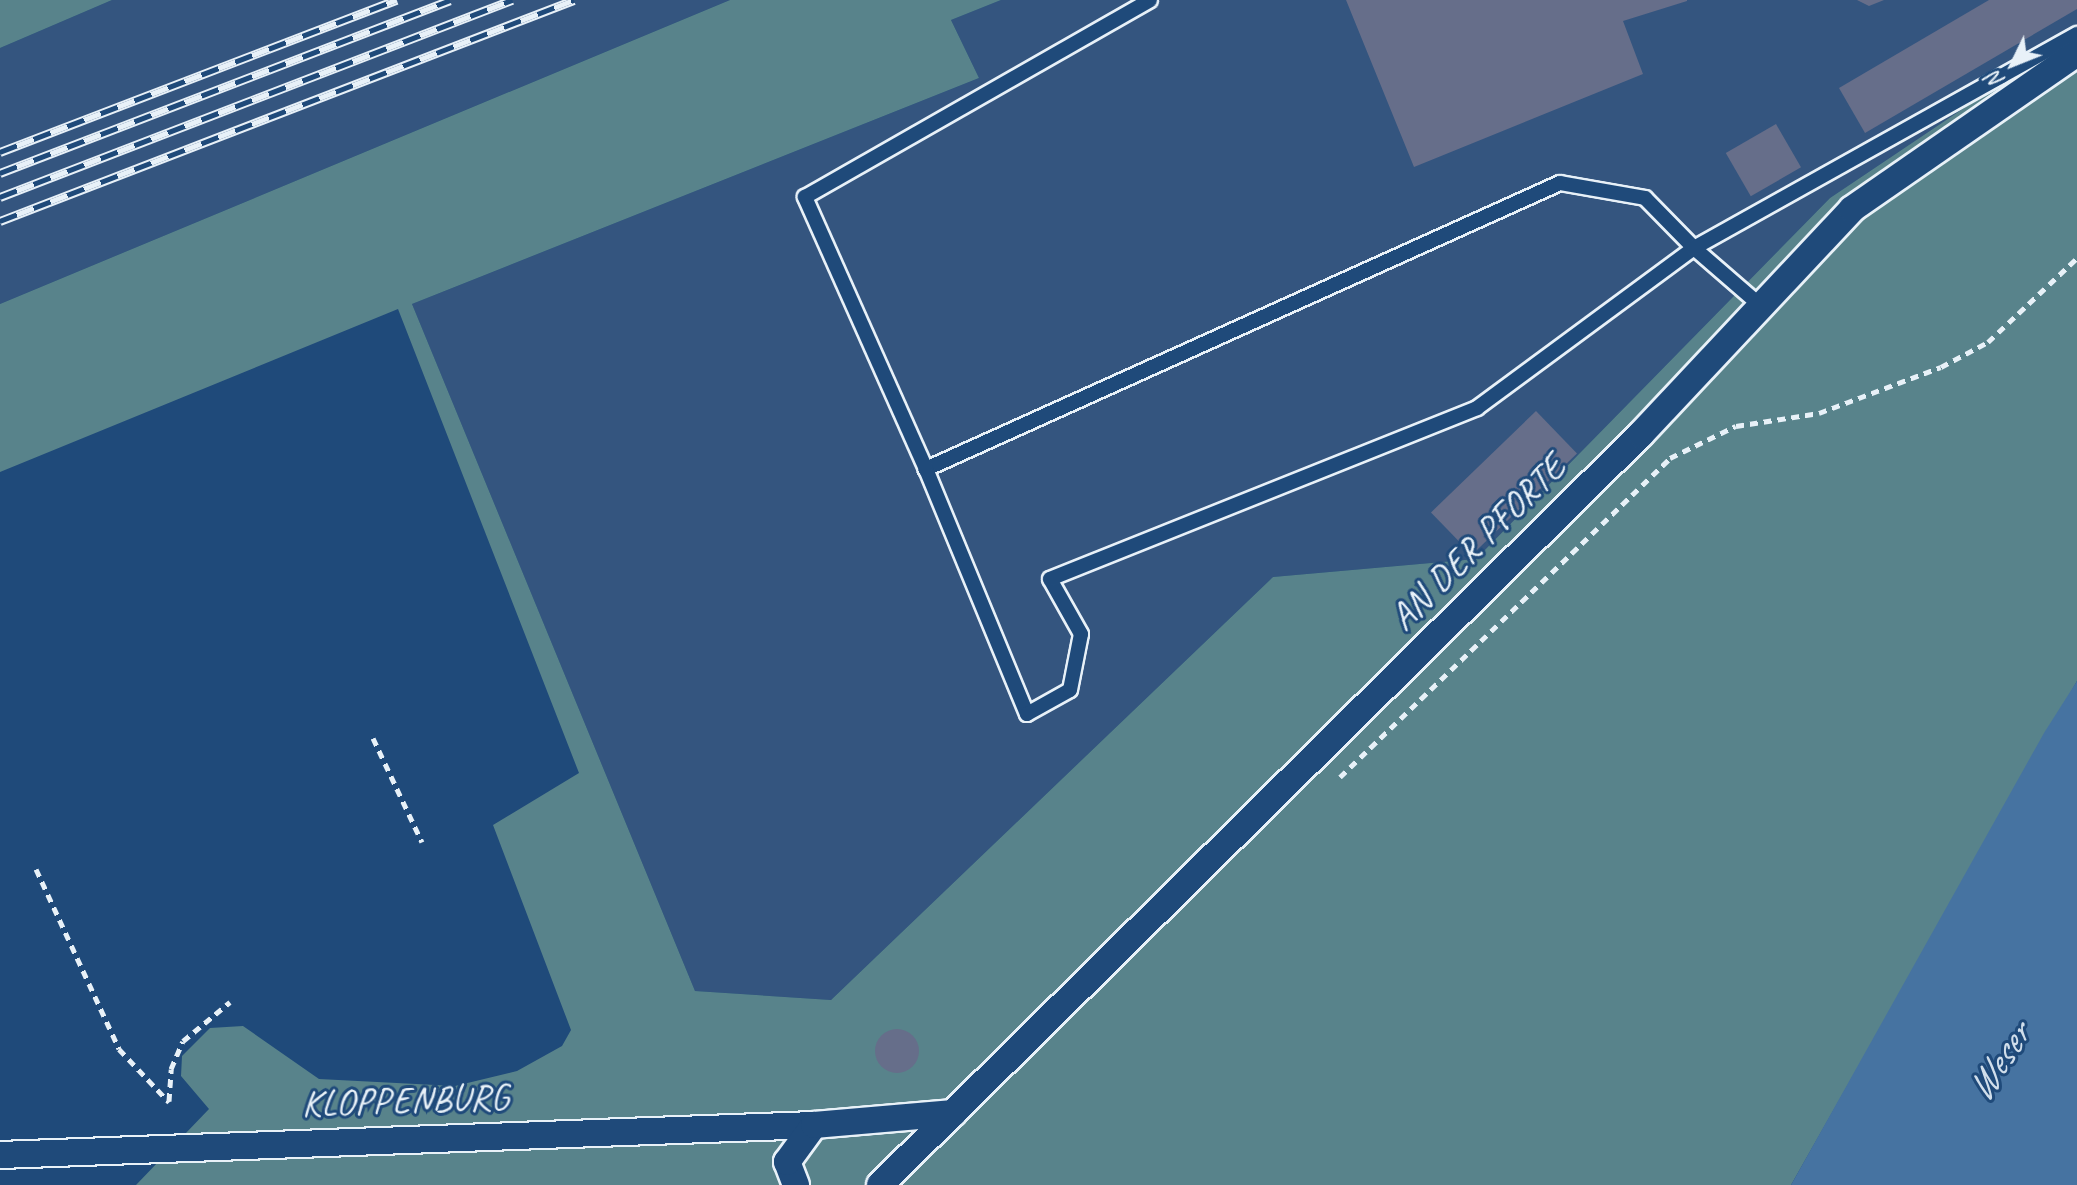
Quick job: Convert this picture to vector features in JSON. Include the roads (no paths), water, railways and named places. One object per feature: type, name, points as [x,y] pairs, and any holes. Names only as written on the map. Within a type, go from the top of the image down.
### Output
[{"type":"street","name":"AN DER PFORTE","points":[[880,1185],[1641,434],[1852,209],[2077,53]]},
{"type":"street","points":[[796,1185],[787,1162],[814,1125],[953,1113]]},
{"type":"street","name":"KLOPPENBURG","points":[[0,1155],[814,1125]]},
{"type":"lane","points":[[1150,0],[805,197],[926,469],[1027,714],[1070,690],[1081,634],[1050,579],[1477,408],[1694,248],[2077,34]]},
{"type":"lane","points":[[926,469],[1560,183],[1645,198],[1694,248],[1761,306]]},
{"type":"water","name":"Weser","points":[[2077,681],[2077,1185],[1791,1185],[2044,733]]},
{"type":"railway","points":[[0,152],[397,0]]},
{"type":"railway","points":[[0,173],[450,0]]},
{"type":"railway","points":[[0,197],[512,0]]},
{"type":"railway","points":[[0,221],[574,0]]}]
